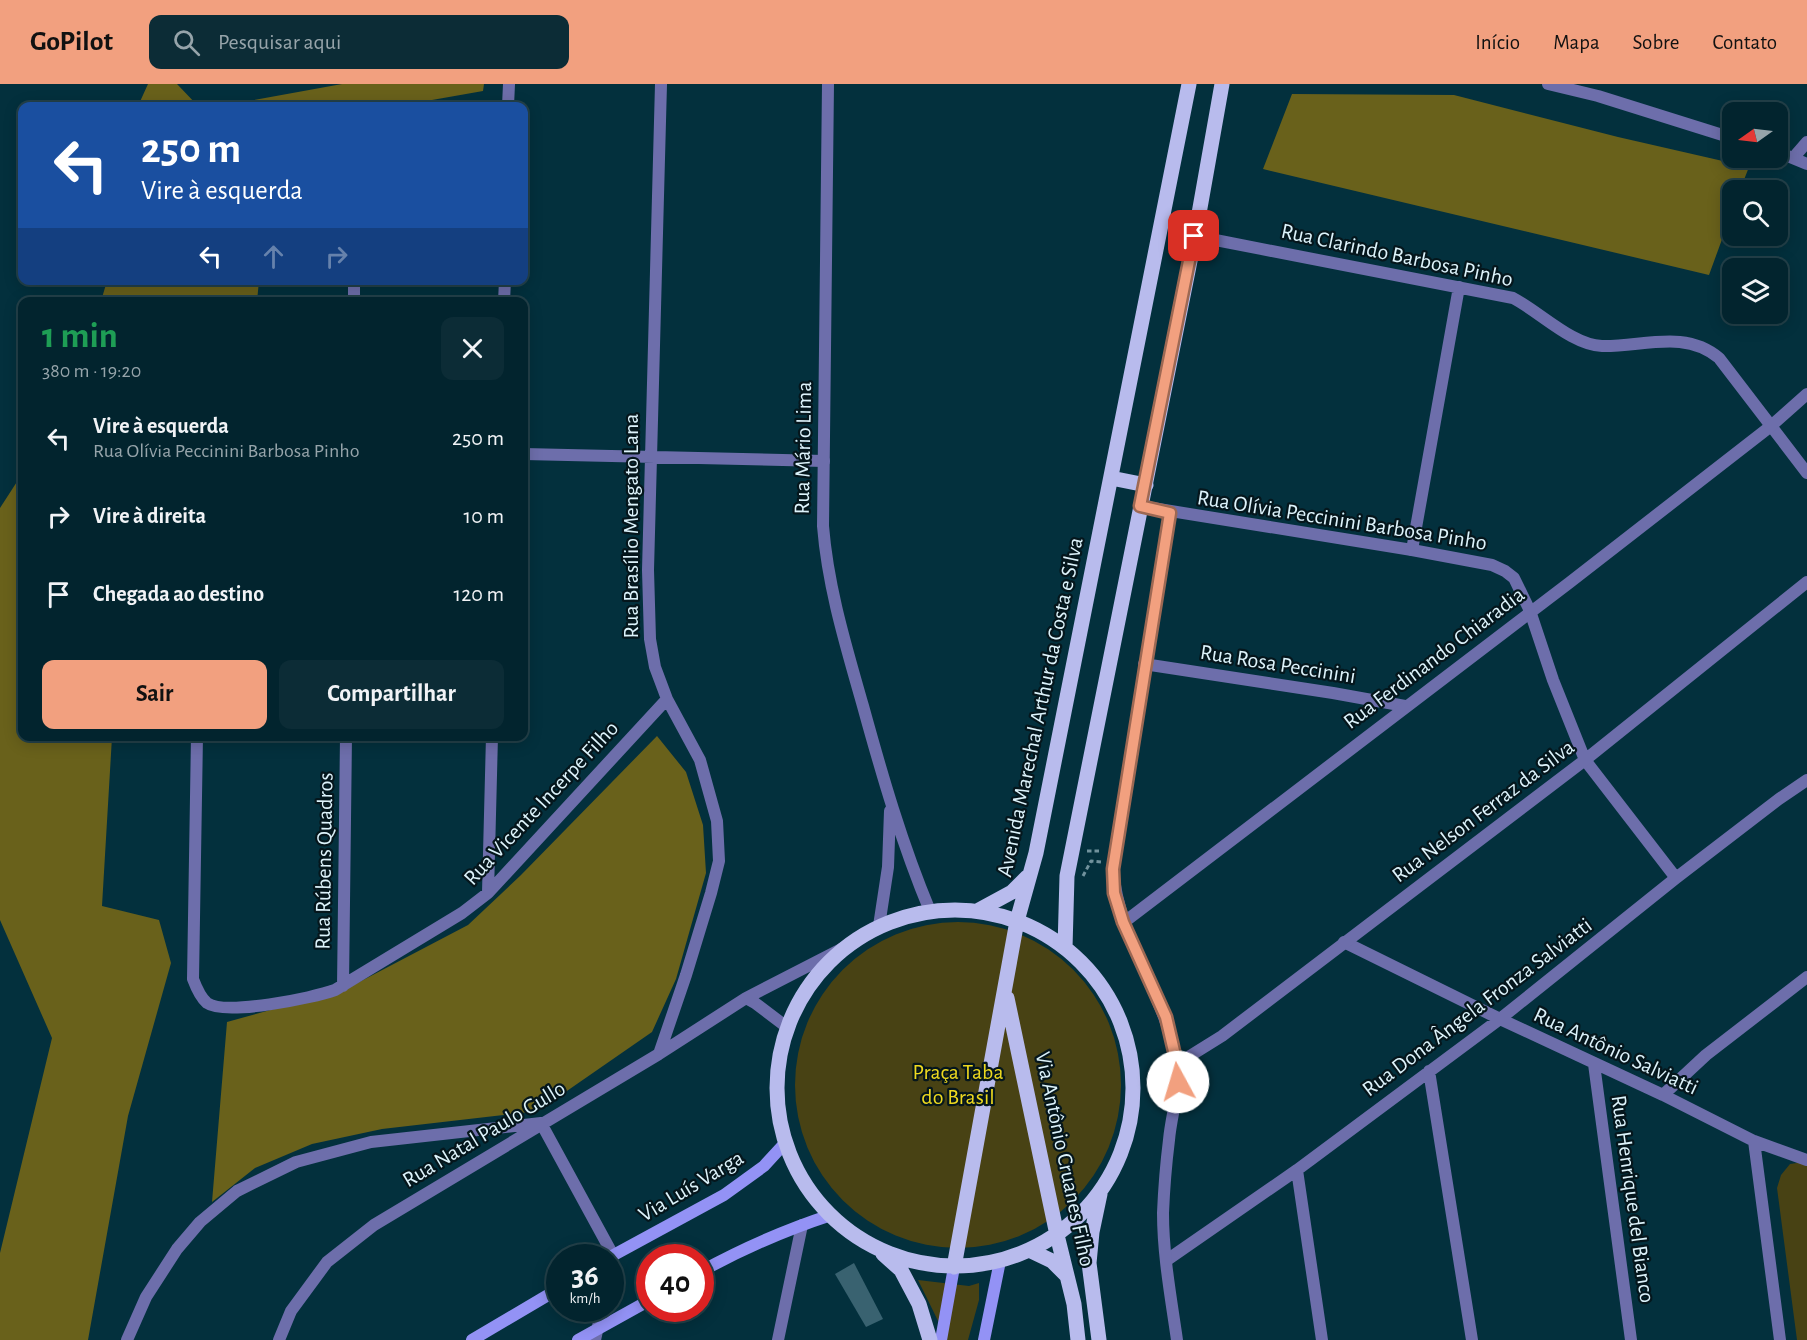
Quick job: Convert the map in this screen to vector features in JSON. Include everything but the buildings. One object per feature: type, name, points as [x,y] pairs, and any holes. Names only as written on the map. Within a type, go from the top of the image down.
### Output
[{"type":"main road","name":"Avenida Marechal Arthur da Costa e Silva","points":[[941,1340],[1017,921],[1036,853],[1189,84]]},
{"type":"main road","points":[[1065,948],[1067,876],[1146,485],[1222,84]]},
{"type":"main road","points":[[1216,113],[1234,84]]},
{"type":"main road","points":[[1111,478],[1146,485]]},
{"type":"main road","points":[[977,911],[1012,892],[1029,874]]},
{"type":"main road","points":[[873,1246],[913,1261],[954,1267],[1000,1261],[1029,1250],[1057,1235],[1088,1208],[1119,1156],[1126,1137],[1132,1107],[1132,1077],[1128,1047],[1119,1019],[1105,992],[1087,968],[1065,948],[1034,928],[1017,921],[977,911],[930,911],[879,926],[849,945],[823,968],[802,996],[788,1028],[777,1084],[786,1142],[797,1169],[812,1193],[831,1215],[901,1270],[919,1304],[930,1340]]},
{"type":"main road","name":"Via Antônio Cruanes Filho","points":[[1005,989],[1057,1235],[1074,1304],[1078,1340]]},
{"type":"main road","name":"Via Luís Varga","points":[[624,1249],[724,1195],[764,1166],[786,1142]]},
{"type":"main road","name":"Via Antônio Cruanes Filho","points":[[1099,1340],[1089,1263],[1100,1191]]},
{"type":"main road","points":[[714,1264],[738,1251],[831,1215]]},
{"type":"main road","points":[[1029,1250],[1052,1261],[1067,1277]]},
{"type":"main road","points":[[984,1340],[1000,1261]]},
{"type":"main road","points":[[472,1340],[546,1296]]},
{"type":"main road","points":[[578,1340],[597,1334],[636,1309]]},
{"type":"street","points":[[508,102],[509,84]]},
{"type":"street","name":"Rua Brasílio Mengato Lana","points":[[659,1054],[687,975],[719,861],[717,821],[700,760],[667,699],[655,667],[650,639],[648,570],[661,84]]},
{"type":"street","name":"Rua Mário Lima","points":[[828,84],[823,526],[826,562],[833,598],[890,803],[930,911]]},
{"type":"street","points":[[1548,84],[1598,96],[1722,135]]},
{"type":"street","points":[[1794,157],[1807,142]]},
{"type":"street","points":[[1788,155],[1807,164]]},
{"type":"street","name":"Rua Clarindo Barbosa Pinho","points":[[1194,236],[1513,298],[1585,343],[1601,346],[1680,340],[1699,345],[1719,358],[1807,473]]},
{"type":"street","points":[[1412,550],[1459,287]]},
{"type":"street","name":"Rua Ferdinando Chiaradia","points":[[1123,922],[1771,426],[1807,394]]},
{"type":"street","points":[[528,454],[824,461]]},
{"type":"street","name":"Rua Olívia Peccinini Barbosa Pinho","points":[[1140,506],[1170,513],[1412,550],[1492,565],[1505,571],[1514,578],[1530,611],[1553,680],[1584,760],[1676,878]]},
{"type":"street","points":[[1170,513],[1144,664],[1115,857],[1114,893],[1123,922],[1166,1017],[1177,1064],[1178,1082],[1169,1140],[1163,1214],[1177,1340]]},
{"type":"street","name":"Rua Nelson Ferraz da Silva","points":[[1177,1064],[1222,1036],[1584,760],[1807,582]]},
{"type":"street","name":"Rua Rosa Peccinini","points":[[1144,664],[1405,706]]},
{"type":"street","name":"Rua Vicente Incerpe Filho","points":[[197,741],[193,979],[207,1003],[229,1009],[316,997],[343,986],[462,913],[488,893],[667,699]]},
{"type":"street","name":"Rua Rúbens Quadros","points":[[343,986],[346,741]]},
{"type":"street","points":[[488,893],[492,741]]},
{"type":"street","name":"Rua Dona Ângela Fronza Salviatti","points":[[1167,1260],[1297,1170],[1500,1019],[1676,878],[1807,780]]},
{"type":"street","name":"Rua Mário Lima","points":[[879,926],[888,867],[890,803]]},
{"type":"street","name":"Rua Antônio Salviatti","points":[[1344,942],[1754,1141],[1807,1160]]},
{"type":"street","name":"Rua Natal Paulo Gullo","points":[[279,1340],[291,1311],[327,1262],[374,1225],[659,1054],[746,998],[849,945]]},
{"type":"street","points":[[1663,1095],[1706,1055],[1807,977]]},
{"type":"street","points":[[746,998],[788,1028]]},
{"type":"street","name":"Rua Henrique del Bianco","points":[[1594,1064],[1631,1340]]},
{"type":"street","points":[[1429,1071],[1472,1340]]},
{"type":"street","points":[[127,1340],[146,1297],[177,1249],[200,1222],[237,1191],[296,1162],[371,1142],[542,1123],[606,1244]]},
{"type":"street","points":[[1754,1141],[1780,1340]]},
{"type":"street","points":[[1297,1170],[1322,1340]]},
{"type":"street","points":[[778,1340],[802,1225]]},
{"type":"path","points":[[1083,851],[1115,857]]},
{"type":"path","points":[[1081,871],[1080,880],[1091,861],[1115,857]]},
{"type":"green space","name":"Praça Taba do Brasil","points":[[958,922],[990,925],[1035,941],[1073,970],[1102,1008],[1118,1053],[1121,1085],[1118,1117],[1102,1162],[1073,1200],[1035,1229],[990,1245],[958,1248],[926,1245],[881,1229],[843,1200],[814,1162],[798,1117],[795,1085],[798,1053],[814,1008],[843,970],[881,941],[926,925]]},
{"type":"green space","points":[[1807,1163],[1807,1340],[1797,1340],[1777,1188],[1781,1175],[1790,1164]]},
{"type":"green space","points":[[918,1280],[969,1286],[979,1283],[979,1300],[968,1340],[944,1340],[942,1329]]},
{"type":"shaded area","points":[[148,84],[177,84],[194,102],[140,102]]},
{"type":"shaded area","points":[[342,84],[484,84],[483,91],[421,102],[243,102]]},
{"type":"shaded area","points":[[1292,94],[1454,95],[1722,161],[1722,168],[1749,168],[1744,180],[1722,180],[1722,239],[1709,275],[1263,169]]},
{"type":"shaded area","points":[[106,285],[259,285],[257,297],[102,297]]},
{"type":"shaded area","points":[[18,480],[18,741],[112,741],[102,906],[159,920],[171,963],[128,1116],[88,1340],[0,1340],[0,1253],[52,1038],[0,920],[0,508]]},
{"type":"shaded area","points":[[657,736],[686,772],[703,825],[706,873],[676,979],[652,1032],[538,1111],[382,1129],[312,1144],[255,1168],[212,1202],[227,1022],[346,989],[468,925],[521,875]]},
{"type":"route","points":[[1178,1082],[1177,1064],[1166,1017],[1123,922],[1114,893],[1113,869],[1170,513],[1140,506],[1194,236]]}]
